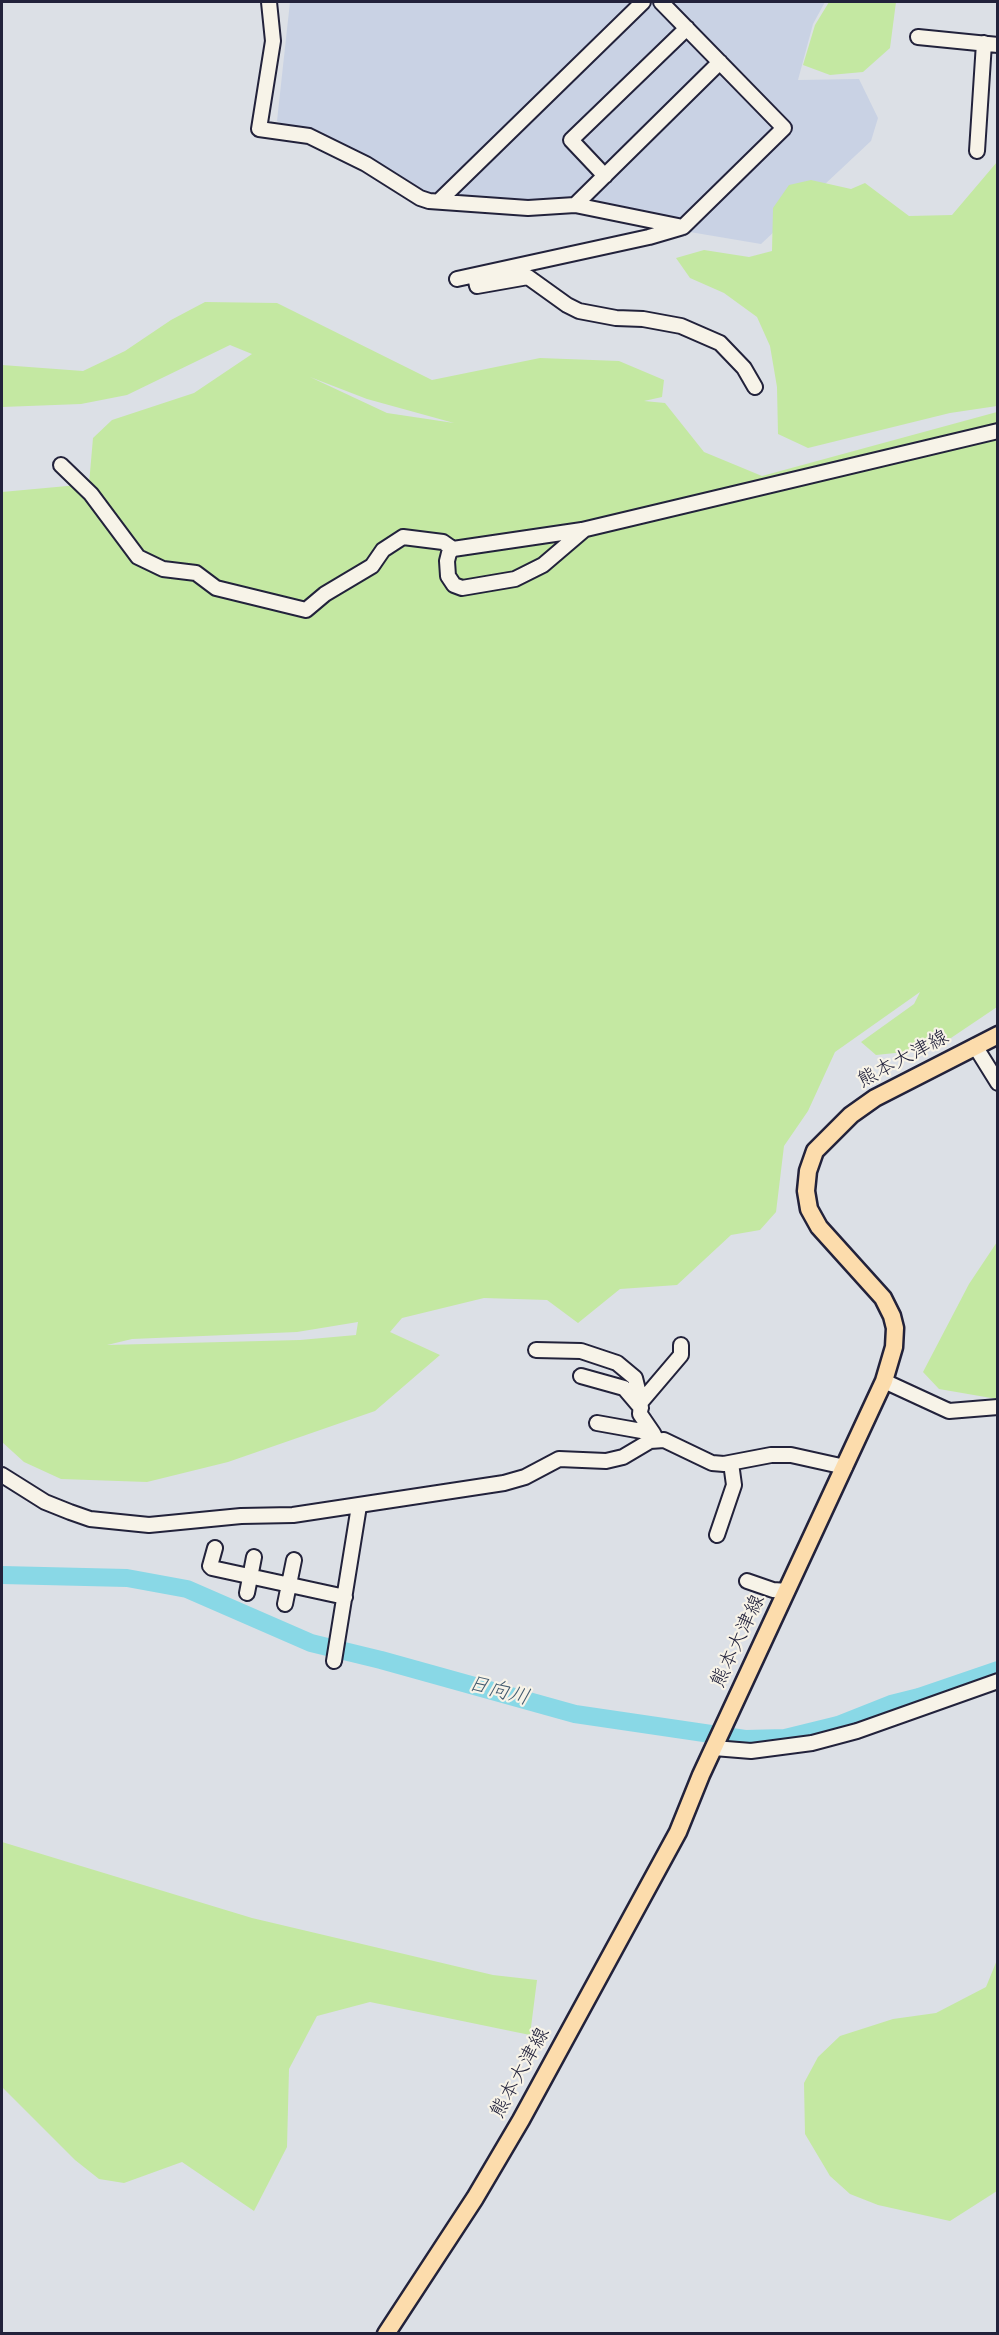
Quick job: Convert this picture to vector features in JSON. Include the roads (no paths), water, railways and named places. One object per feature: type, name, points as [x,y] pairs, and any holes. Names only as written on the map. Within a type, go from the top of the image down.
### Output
[{"type":"main road","name":"熊本大津線","points":[[386,2334],[469,2207],[548,2072],[678,1832],[884,1381],[894,1347],[895,1328],[892,1316],[883,1298],[819,1227],[809,1209],[806,1191],[808,1171],[815,1151],[829,1136],[875,1098],[998,1035]]},
{"type":"street","points":[[269,2],[273,41],[259,129],[309,136],[366,164],[420,198],[429,201],[528,208],[575,205],[683,227]]},
{"type":"street","points":[[439,201],[643,2]]},
{"type":"street","points":[[458,279],[649,237],[683,227],[784,128],[662,2]]},
{"type":"street","points":[[605,176],[571,140],[687,28]]},
{"type":"street","points":[[918,37],[991,44],[976,151]]},
{"type":"street","points":[[575,205],[720,62]]},
{"type":"street","points":[[475,276],[477,286],[528,277],[567,306],[579,311],[681,326],[720,343],[733,354],[756,387]]},
{"type":"street","points":[[585,530],[543,565],[515,579],[462,588],[454,585],[448,576],[447,561],[453,549],[585,530],[998,431]]},
{"type":"street","points":[[61,465],[91,495],[138,557],[163,569],[196,573],[216,588],[306,610],[325,594],[372,566],[383,550],[403,537],[443,542],[453,549]]},
{"type":"street","points":[[975,1046],[998,1083]]},
{"type":"street","points":[[641,1405],[681,1355],[681,1345]]},
{"type":"street","points":[[536,1350],[581,1352],[617,1363],[635,1378],[641,1405],[640,1414],[655,1437]]},
{"type":"street","points":[[581,1376],[624,1388],[641,1405]]},
{"type":"street","points":[[884,1381],[949,1411],[998,1407]]},
{"type":"street","points":[[597,1423],[664,1440],[712,1463],[771,1455],[791,1455],[846,1467]]},
{"type":"street","points":[[2,1475],[45,1502],[90,1519],[159,1524],[241,1516],[293,1515],[504,1483],[525,1477],[559,1459],[606,1461],[623,1457],[655,1437]]},
{"type":"street","points":[[717,1535],[734,1485],[731,1462]]},
{"type":"street","points":[[334,1661],[358,1506]]},
{"type":"street","points":[[215,1548],[210,1566],[212,1569],[251,1575],[345,1596]]},
{"type":"street","points":[[247,1593],[254,1557]]},
{"type":"street","points":[[285,1604],[294,1560]]},
{"type":"street","points":[[747,1581],[773,1590],[787,1591]]},
{"type":"street","points":[[716,1745],[751,1751],[812,1743],[857,1731],[998,1681]]},
{"type":"waterway","name":"日向川","points":[[2,1575],[127,1578],[187,1589],[311,1643],[575,1714],[745,1739],[785,1738],[838,1725],[891,1704],[919,1697],[998,1670]]}]
